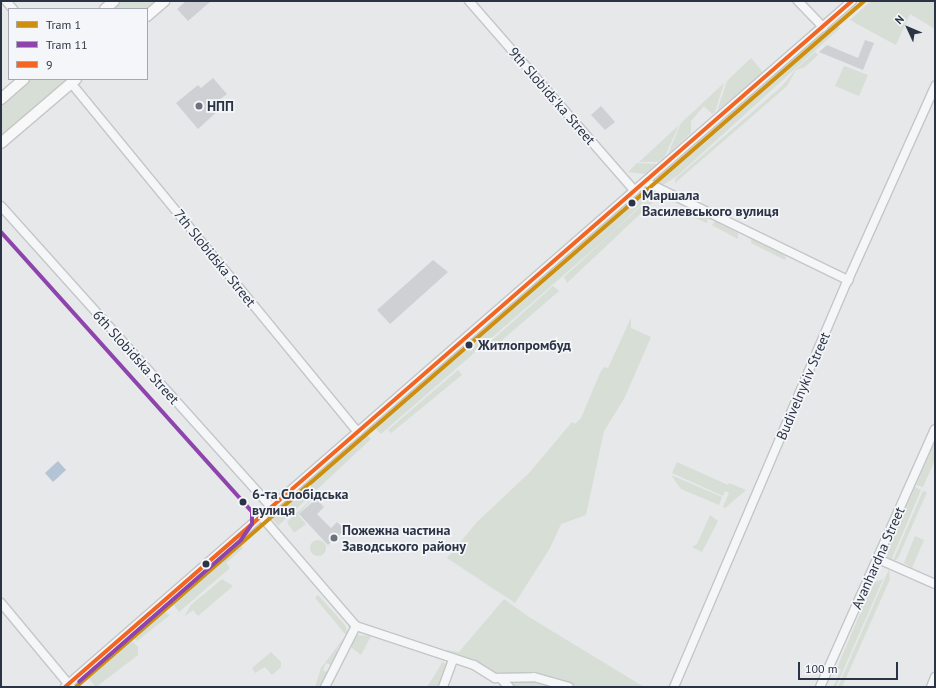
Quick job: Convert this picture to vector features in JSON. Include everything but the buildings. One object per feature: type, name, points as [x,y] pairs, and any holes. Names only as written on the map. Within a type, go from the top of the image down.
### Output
[{"type":"main road","points":[[106,8],[114,1]]},
{"type":"main road","points":[[148,15],[164,1]]},
{"type":"main road","points":[[1,99],[23,80]]},
{"type":"main road","points":[[1,143],[74,81]]},
{"type":"street","name":"9th Slobids'ka Street","points":[[469,1],[635,191]]},
{"type":"street","points":[[798,1],[823,27]]},
{"type":"street","points":[[1,603],[68,686],[271,507],[646,182],[852,1]]},
{"type":"street","name":"7th Slobidska Street","points":[[74,81],[358,432]]},
{"type":"street","name":"Budivelnykiv Street","points":[[674,687],[848,280],[935,86]]},
{"type":"street","points":[[646,182],[848,280]]},
{"type":"street","name":"6th Slobidska Street","points":[[1,206],[271,507]]},
{"type":"street","name":"Avanhardna Street","points":[[820,687],[935,429]]},
{"type":"street","points":[[261,516],[356,626],[453,660],[474,665],[500,678],[508,687]]},
{"type":"street","points":[[878,558],[935,584]]},
{"type":"street","points":[[325,687],[356,626]]},
{"type":"street","points":[[443,687],[453,660]]},
{"type":"street","points":[[500,678],[534,677],[569,687]]},
{"type":"street","points":[[931,687],[935,677]]},
{"type":"shaded area","points":[[122,1],[161,1],[148,12],[148,8],[113,8]]},
{"type":"shaded area","points":[[871,1],[935,1],[935,29],[910,14],[896,45],[850,20]]},
{"type":"shaded area","points":[[834,23],[840,28],[677,176],[663,185],[655,181]]},
{"type":"shaded area","points":[[815,52],[818,55],[805,67],[796,70],[787,86],[675,183],[675,179],[782,86],[796,69]]},
{"type":"shaded area","points":[[751,58],[763,72],[717,111],[727,81]]},
{"type":"shaded area","points":[[844,66],[868,75],[859,96],[835,86]]},
{"type":"shaded area","points":[[29,80],[69,80],[1,138],[1,104]]},
{"type":"shaded area","points":[[724,83],[715,112],[712,114],[704,106],[691,121],[691,133],[668,154],[681,123]]},
{"type":"shaded area","points":[[679,125],[665,156],[658,162],[639,162]]},
{"type":"shaded area","points":[[637,163],[657,164],[645,174],[628,172]]},
{"type":"shaded area","points":[[644,190],[654,192],[612,233],[381,434],[374,427]]},
{"type":"shaded area","points":[[649,199],[655,200],[567,283],[564,277]]},
{"type":"shaded area","points":[[688,209],[708,217],[707,223],[681,212]]},
{"type":"shaded area","points":[[715,221],[738,233],[738,239],[712,225]]},
{"type":"shaded area","points":[[751,239],[778,250],[786,257],[785,260],[751,243]]},
{"type":"shaded area","points":[[553,286],[559,291],[494,347],[490,342]]},
{"type":"shaded area","points":[[631,318],[631,328],[651,337],[624,399],[604,431],[586,515],[561,524],[550,548],[515,603],[447,558],[477,522],[529,473],[572,422],[575,424],[581,418],[600,373],[604,367],[608,368]]},
{"type":"shaded area","points":[[458,370],[462,375],[391,433],[388,430]]},
{"type":"shaded area","points":[[364,433],[371,439],[278,526],[271,517],[275,512]]},
{"type":"shaded area","points":[[935,441],[935,460],[923,487],[916,485]]},
{"type":"shaded area","points":[[677,462],[728,485],[729,483],[746,490],[725,508],[723,507],[729,493],[725,491],[723,496],[672,473]]},
{"type":"shaded area","points":[[671,475],[722,497],[719,505],[681,489]]},
{"type":"shaded area","points":[[915,487],[921,490],[890,563],[885,553]]},
{"type":"shaded area","points":[[923,491],[927,492],[898,558],[892,563]]},
{"type":"shaded area","points":[[314,497],[298,515],[306,524],[294,533],[287,522]]},
{"type":"shaded area","points":[[710,515],[718,521],[702,552],[692,547],[697,544]]},
{"type":"shaded area","points":[[915,536],[924,540],[912,568],[904,563]]},
{"type":"shaded area","points":[[318,540],[324,542],[326,548],[324,554],[318,556],[312,554],[310,548],[312,542]]},
{"type":"shaded area","points":[[239,543],[243,548],[226,563],[230,568],[179,612],[172,602]]},
{"type":"shaded area","points":[[889,569],[890,579],[842,687],[838,687]]},
{"type":"shaded area","points":[[222,579],[233,586],[198,616],[193,610],[184,617],[191,605]]},
{"type":"shaded area","points":[[883,579],[836,687],[833,687],[841,670],[837,668],[873,583]]},
{"type":"shaded area","points":[[318,595],[345,625],[348,634],[342,648],[339,646],[337,650],[340,653],[334,666],[326,663],[323,670],[330,674],[324,687],[315,687],[321,668],[346,635],[315,598]]},
{"type":"shaded area","points":[[504,599],[529,617],[644,687],[570,687],[501,677],[461,656],[460,660],[445,654],[447,650],[459,652]]},
{"type":"shaded area","points":[[160,610],[170,615],[137,641],[132,637]]},
{"type":"shaded area","points":[[356,635],[371,636],[361,655],[352,648],[350,641]]},
{"type":"shaded area","points":[[129,638],[138,647],[138,655],[96,687],[86,675]]},
{"type":"shaded area","points":[[271,652],[281,662],[281,667],[272,675],[265,667],[255,673],[252,668]]},
{"type":"shaded area","points":[[438,660],[449,665],[444,680],[438,687],[427,687],[442,662]]},
{"type":"shaded area","points":[[515,678],[536,679],[560,687],[513,687]]},
{"type":"water","points":[[58,461],[66,470],[53,482],[45,473]]},
{"type":"tram line","name":"1","points":[[76,687],[864,1]]},
{"type":"tram line","name":"11","points":[[1,232],[252,512],[252,524],[241,540],[79,682]]},
{"type":"transit line","name":"9","points":[[65,687],[852,1]]},
{"type":"place","name":"НПП","points":[[199,106]]},
{"type":"place","name":"Маршала Василевського вулиця","points":[[632,203]]},
{"type":"place","name":"Житлопромбуд","points":[[469,345]]},
{"type":"place","name":"6-та Слобідська вулиця","points":[[243,502]]},
{"type":"place","name":"Пожежна частина Заводського району","points":[[334,538]]}]
